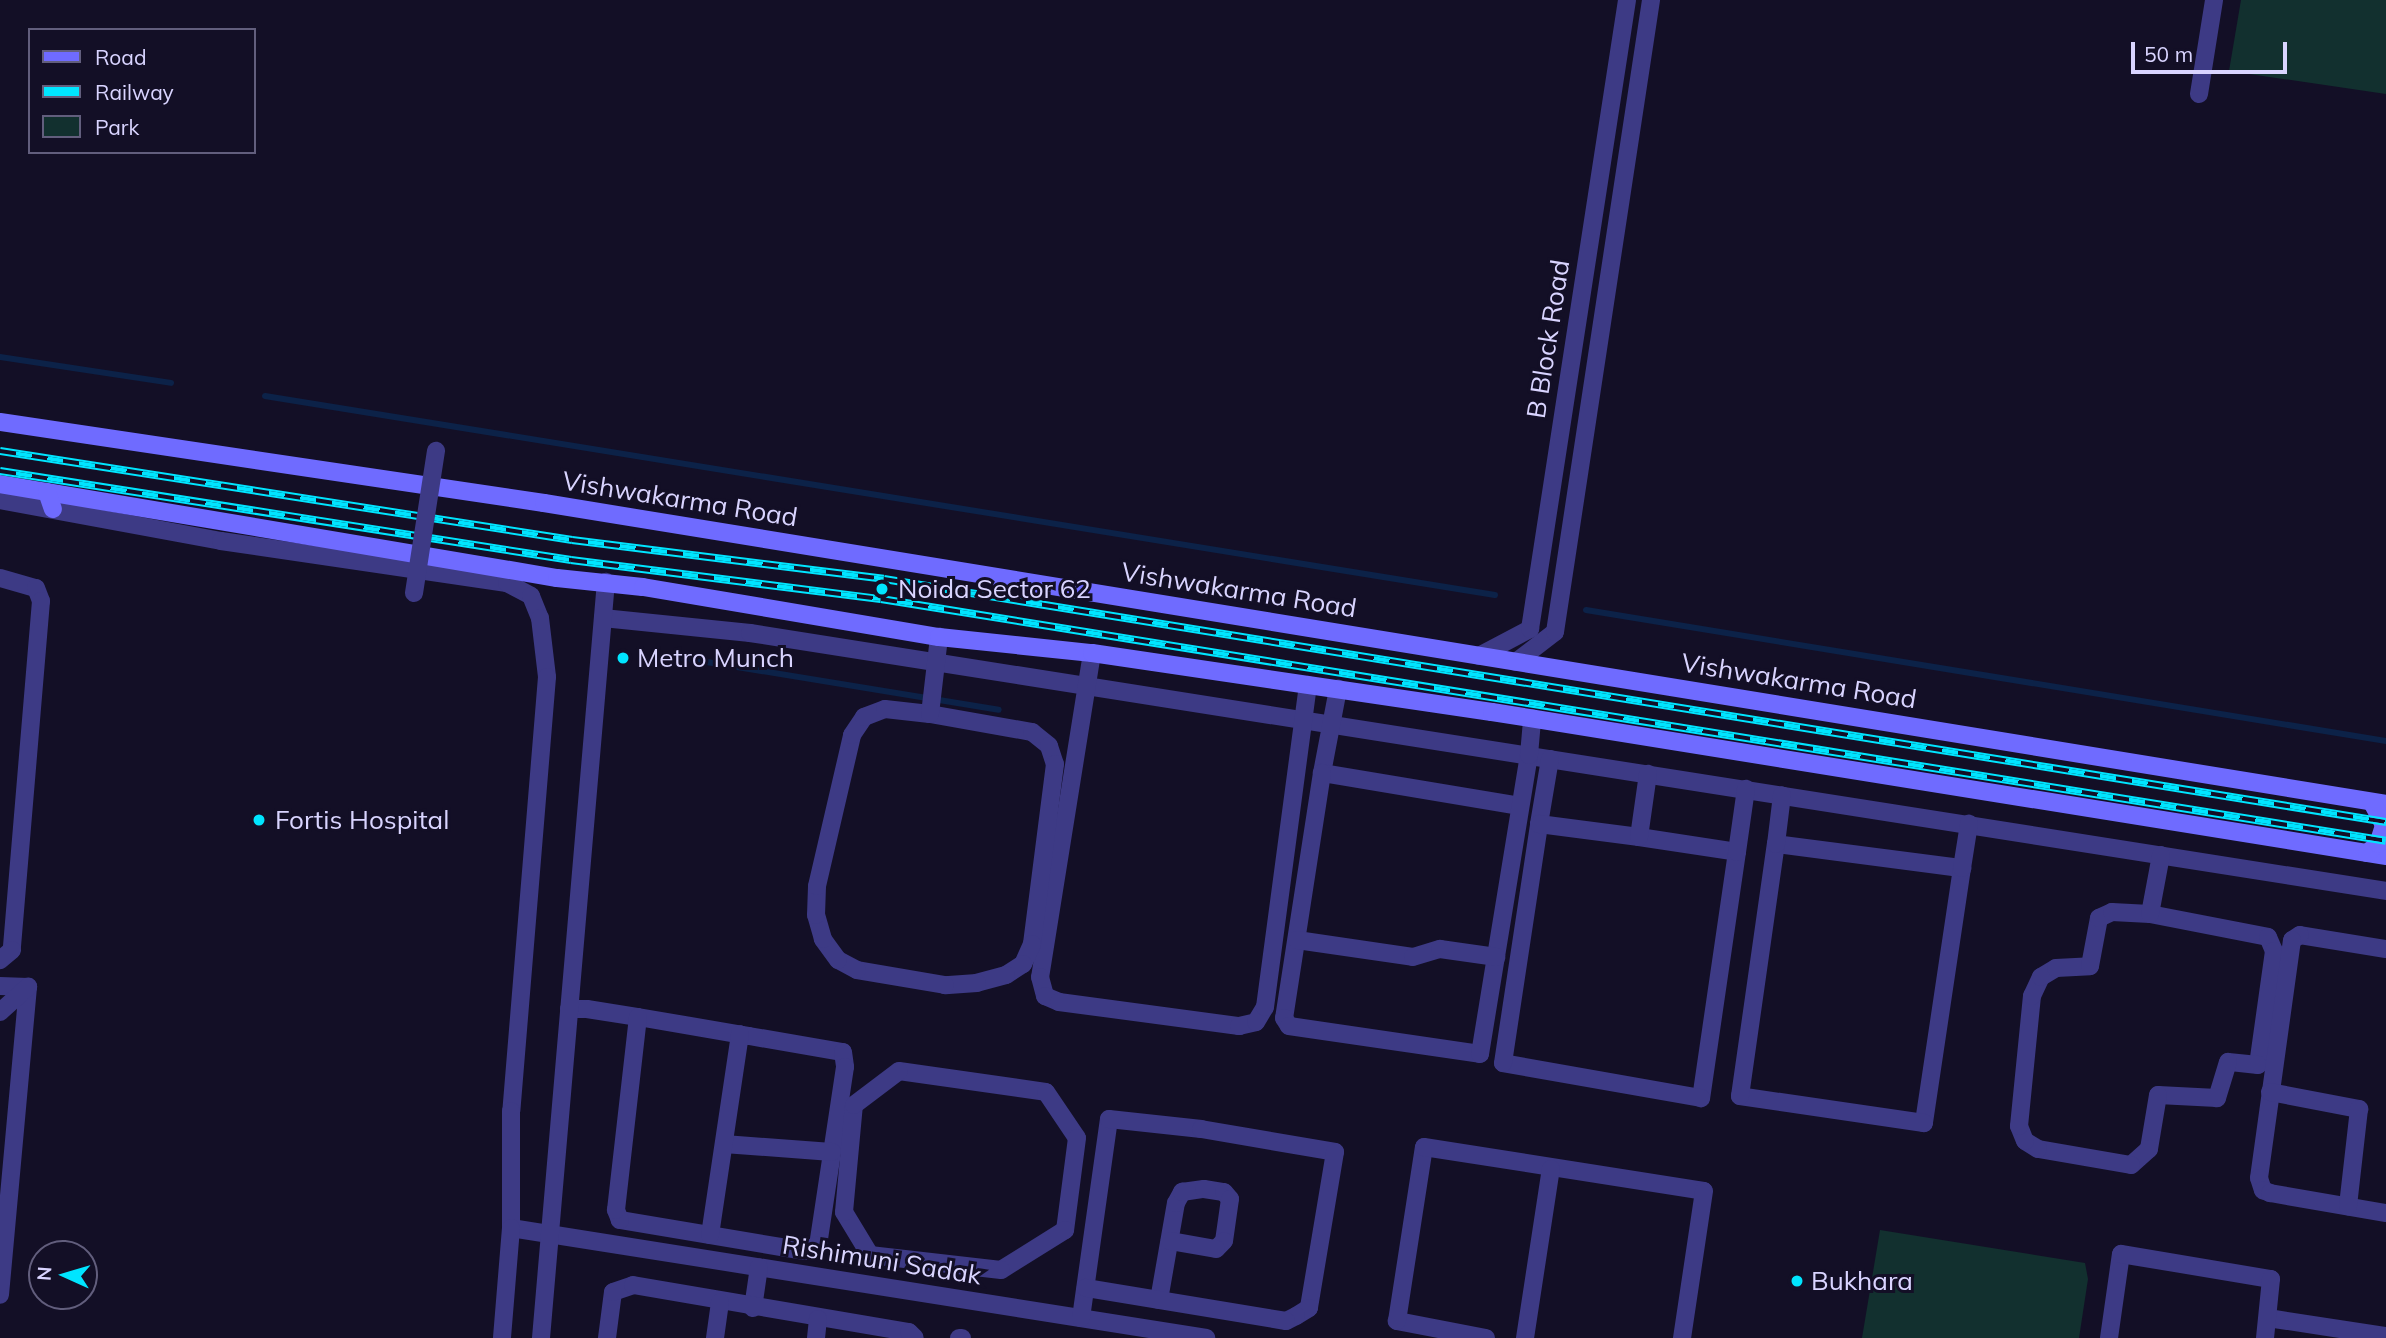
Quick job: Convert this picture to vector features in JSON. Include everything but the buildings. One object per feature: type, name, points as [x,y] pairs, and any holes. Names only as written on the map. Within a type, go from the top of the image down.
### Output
[{"type":"main road","name":"Vishwakarma Road","points":[[0,422],[533,501],[2379,803]]},
{"type":"main road","points":[[0,484],[500,569],[607,582],[939,637],[1092,653],[1532,718],[2386,856]]},
{"type":"main road","points":[[47,492],[53,509]]},
{"type":"main road","points":[[2367,853],[2378,844],[2384,825],[2379,803]]},
{"type":"street","name":"B Block Road","points":[[1479,656],[1530,629],[1627,0]]},
{"type":"street","points":[[2199,94],[2214,0]]},
{"type":"street","points":[[1516,662],[1555,632],[1651,2]]},
{"type":"street","points":[[414,593],[436,451]]},
{"type":"street","points":[[0,500],[221,541],[507,583],[531,596],[540,618],[547,677],[511,1111],[511,1228],[502,1338]]},
{"type":"street","points":[[0,578],[36,588],[41,601],[12,950],[0,960]]},
{"type":"street","points":[[541,1338],[607,582]]},
{"type":"street","points":[[603,618],[750,633],[2386,891]]},
{"type":"street","points":[[930,714],[939,637]]},
{"type":"street","points":[[1092,653],[1040,977],[1045,996],[1059,1002],[1239,1026],[1256,1022],[1265,1007],[1308,685]]},
{"type":"street","points":[[1338,689],[1322,773],[1284,1018],[1289,1026],[1480,1054],[1529,755],[1532,718]]},
{"type":"street","points":[[885,709],[930,714],[1032,733],[1049,746],[1055,764],[1032,944],[1023,964],[1006,975],[977,983],[945,985],[857,970],[838,960],[823,939],[816,915],[817,886],[852,735],[864,717],[885,709]]},
{"type":"street","points":[[1550,759],[1503,1063],[1701,1098],[1745,789]]},
{"type":"street","points":[[1322,773],[1520,806]]},
{"type":"street","points":[[1639,837],[1648,774]]},
{"type":"street","points":[[1783,795],[1740,1096],[1924,1123],[1969,824]]},
{"type":"street","points":[[1539,824],[1737,852]]},
{"type":"street","points":[[1776,844],[1962,868]]},
{"type":"street","points":[[2150,914],[2161,855]]},
{"type":"street","points":[[2112,912],[2150,914],[2268,937],[2274,951],[2258,1065],[2228,1062],[2217,1098],[2158,1094],[2149,1149],[2143,1159],[2131,1165],[2038,1149],[2025,1141],[2019,1126],[2032,996],[2040,977],[2056,968],[2090,966],[2099,918],[2112,912]]},
{"type":"street","points":[[2386,949],[2300,935],[2292,940],[2259,1178],[2263,1191],[2386,1213]]},
{"type":"street","points":[[1297,940],[1413,957],[1440,949],[1496,957]]},
{"type":"street","points":[[0,986],[27,987]]},
{"type":"street","points":[[0,1012],[27,987]]},
{"type":"street","points":[[0,1295],[27,987]]},
{"type":"street","points":[[569,1009],[638,1017],[843,1052],[845,1067],[818,1245],[805,1251],[620,1220],[615,1210],[638,1017]]},
{"type":"street","points":[[710,1235],[740,1034]]},
{"type":"street","points":[[899,1071],[1046,1092],[1077,1138],[1065,1230],[1001,1270],[914,1260],[870,1255],[844,1212],[853,1105],[899,1071]]},
{"type":"street","points":[[2270,1092],[2359,1109],[2348,1206]]},
{"type":"street","points":[[1081,1318],[1109,1119],[1201,1129],[1335,1153],[1309,1308],[1286,1321],[1086,1288]]},
{"type":"street","points":[[724,1144],[832,1152]]},
{"type":"street","points":[[1486,1338],[1397,1321],[1424,1147],[1704,1191],[1682,1338]]},
{"type":"street","points":[[1525,1338],[1551,1168]]},
{"type":"street","name":"Rishimuni Sadak","points":[[511,1228],[1081,1318],[1099,1330],[1206,1338]]},
{"type":"street","points":[[1160,1300],[1170,1241]]},
{"type":"street","points":[[2109,1338],[2121,1254],[2271,1279],[2265,1338]]},
{"type":"street","points":[[911,1291],[914,1260]]},
{"type":"street","points":[[944,1297],[948,1264]]},
{"type":"street","points":[[753,1308],[759,1267]]},
{"type":"street","points":[[607,1338],[613,1292],[633,1284],[753,1308],[909,1332],[915,1338]]},
{"type":"street","points":[[715,1338],[720,1302]]},
{"type":"street","points":[[2268,1318],[2386,1336]]},
{"type":"street","points":[[816,1338],[818,1319]]},
{"type":"green space","points":[[2241,0],[2386,0],[2386,94],[2229,71]]},
{"type":"green space","points":[[1880,1230],[2085,1263],[2088,1279],[2079,1338],[1862,1338]]},
{"type":"waterway","points":[[0,357],[171,383]]},
{"type":"waterway","points":[[265,396],[1495,595]]},
{"type":"waterway","points":[[1586,610],[2386,741]]},
{"type":"waterway","points":[[670,656],[999,710]]},
{"type":"railway","points":[[0,451],[572,540],[884,579],[2386,822]]},
{"type":"railway","points":[[0,471],[571,560],[881,599],[2386,841]]},
{"type":"place","name":"Noida Sector 62","points":[[882,589]]},
{"type":"place","name":"Metro Munch","points":[[623,658]]},
{"type":"place","name":"Fortis Hospital","points":[[259,820]]},
{"type":"place","name":"Bukhara","points":[[1797,1281]]}]
